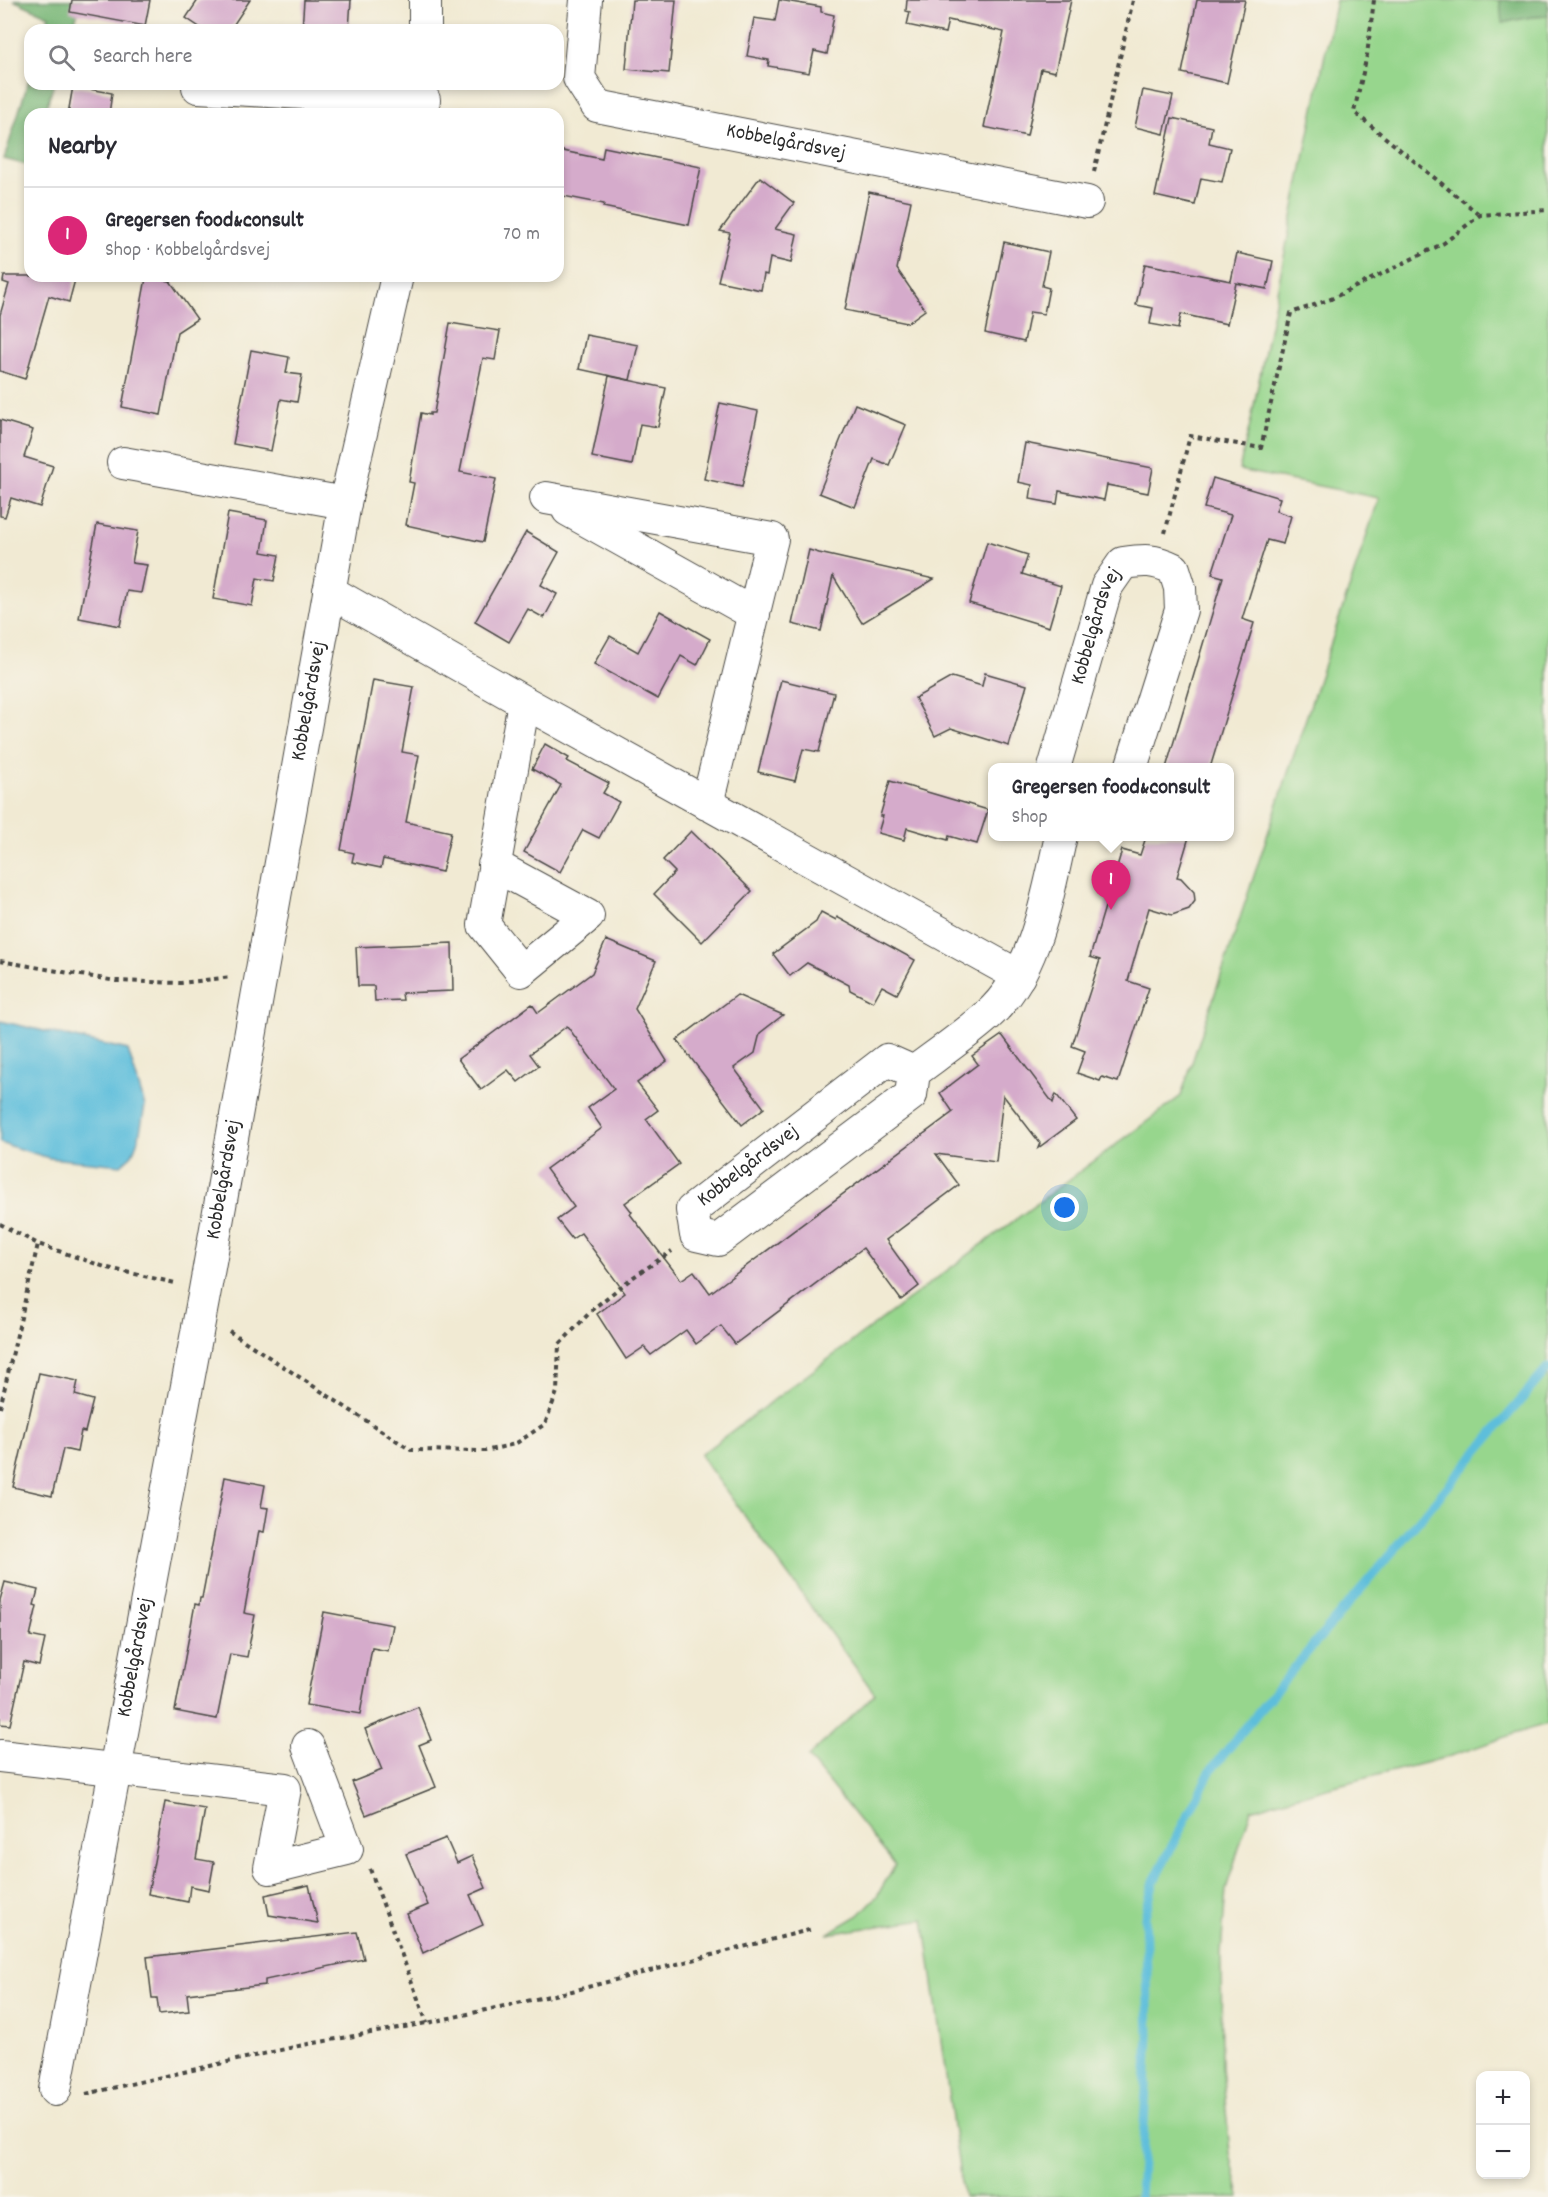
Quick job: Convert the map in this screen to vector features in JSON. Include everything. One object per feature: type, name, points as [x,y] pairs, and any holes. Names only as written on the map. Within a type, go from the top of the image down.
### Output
[{"type":"street","points":[[424,24],[425,0]]},
{"type":"street","name":"Kobbelgårdsvej","points":[[586,0],[579,78],[597,106],[1087,202]]},
{"type":"street","points":[[254,90],[424,99]]},
{"type":"street","name":"Kobbelgårdsvej","points":[[69,2092],[115,1769],[203,1301],[345,503],[396,282]]},
{"type":"street","points":[[123,464],[345,503]]},
{"type":"street","points":[[707,804],[754,614],[772,539],[546,498],[754,614]]},
{"type":"street","name":"Kobbelgårdsvej","points":[[1055,763],[1107,586],[1123,563],[1140,560],[1158,561],[1174,569],[1180,588],[1181,610],[1133,763]]},
{"type":"street","points":[[329,591],[524,702],[1019,976]]},
{"type":"street","points":[[494,865],[524,702]]},
{"type":"street","points":[[914,1072],[988,1015],[1019,976],[1038,931],[1060,841]]},
{"type":"street","name":"Kobbelgårdsvej","points":[[887,1060],[914,1072],[911,1095],[718,1240],[696,1235],[692,1210],[887,1060]]},
{"type":"street","points":[[308,1746],[347,1849],[270,1868],[285,1789],[308,1746]]},
{"type":"street","points":[[0,1756],[285,1789]]},
{"type":"path","points":[[1087,202],[1133,0]]},
{"type":"path","points":[[1374,0],[1367,55],[1354,112],[1479,215]]},
{"type":"path","points":[[1158,561],[1190,436],[1261,448],[1291,313],[1331,299],[1444,243],[1479,215],[1548,210]]},
{"type":"path","points":[[0,961],[116,981],[181,983],[262,974]]},
{"type":"path","points":[[0,1224],[38,1244],[203,1301],[411,1450],[485,1451],[515,1443],[545,1424],[557,1392],[560,1346],[594,1308],[632,1278],[696,1235]]},
{"type":"path","points":[[0,1408],[38,1244]]},
{"type":"path","points":[[347,1849],[366,1858],[427,2024]]},
{"type":"path","points":[[69,2092],[303,2045],[427,2024],[572,1991],[813,1929]]},
{"type":"green space","points":[[13,0],[82,0],[74,24],[47,24],[49,16]]},
{"type":"green space","points":[[1336,0],[1500,0],[1502,22],[1548,16],[1548,1724],[1447,1757],[1251,1810],[1226,1889],[1221,1953],[1222,2067],[1230,2153],[1240,2197],[963,2197],[924,1919],[827,1934],[859,1915],[877,1896],[895,1865],[808,1757],[875,1694],[700,1455],[1181,1096],[1379,498],[1239,470]]},
{"type":"green space","points":[[1500,0],[1548,0],[1548,16],[1502,23]]},
{"type":"green space","points":[[26,90],[52,90],[46,108],[24,108],[24,164],[4,159]]},
{"type":"water","points":[[0,1021],[128,1050],[145,1106],[139,1137],[132,1155],[121,1165],[49,1158],[0,1143]]},
{"type":"building","points":[[72,0],[150,0],[145,24],[70,12]]},
{"type":"building","points":[[198,0],[250,0],[234,24],[195,24],[186,18]]},
{"type":"building","points":[[304,0],[351,0],[349,24],[302,24]]},
{"type":"building","points":[[632,0],[676,0],[669,73],[626,69]]},
{"type":"building","points":[[779,0],[821,7],[821,12],[834,15],[827,54],[814,51],[809,73],[768,66],[769,60],[747,56],[754,18],[775,21]]},
{"type":"building","points":[[907,0],[1071,0],[1055,72],[1041,69],[1027,136],[984,127],[1004,32],[948,20],[945,33],[907,25],[910,12],[906,11]]},
{"type":"building","points":[[1197,0],[1245,0],[1227,83],[1182,73]]},
{"type":"building","points":[[72,90],[112,93],[110,108],[69,108]]},
{"type":"building","points":[[1143,90],[1173,96],[1164,134],[1135,127]]},
{"type":"building","points":[[1172,118],[1212,127],[1209,143],[1230,148],[1222,182],[1201,178],[1195,205],[1155,196]]},
{"type":"building","points":[[604,147],[701,167],[689,225],[564,196],[564,151],[602,159]]},
{"type":"building","points":[[760,177],[794,203],[775,229],[797,234],[791,263],[770,258],[761,290],[718,281],[730,233],[720,231]]},
{"type":"building","points":[[869,192],[911,201],[897,269],[925,310],[907,323],[845,310]]},
{"type":"building","points":[[1004,242],[1049,252],[1042,286],[1049,288],[1044,314],[1030,312],[1024,342],[985,333]]},
{"type":"building","points":[[1237,253],[1273,261],[1267,289],[1236,283],[1227,324],[1181,314],[1178,329],[1150,324],[1153,308],[1136,305],[1145,264],[1231,281]]},
{"type":"building","points":[[4,276],[24,276],[24,282],[74,282],[69,302],[49,296],[25,379],[0,371],[0,315],[9,284],[3,282]]},
{"type":"building","points":[[145,282],[171,282],[197,319],[177,332],[161,415],[122,407]]},
{"type":"building","points":[[450,323],[500,331],[495,360],[483,358],[460,472],[496,479],[483,542],[406,525],[414,483],[409,482],[421,413],[430,415],[434,413]]},
{"type":"building","points":[[586,335],[638,345],[630,380],[579,369]]},
{"type":"building","points":[[251,350],[289,357],[286,373],[302,375],[297,402],[281,399],[271,451],[233,444]]},
{"type":"building","points":[[609,376],[666,388],[658,427],[640,424],[632,465],[592,457]]},
{"type":"building","points":[[720,403],[758,411],[742,487],[704,479]]},
{"type":"building","points":[[855,404],[906,425],[889,465],[874,459],[855,507],[819,493]]},
{"type":"building","points":[[0,420],[33,430],[24,457],[53,466],[40,507],[11,498],[5,517],[0,516]]},
{"type":"building","points":[[1025,443],[1153,468],[1148,493],[1107,485],[1104,500],[1059,491],[1057,504],[1030,499],[1032,485],[1018,482]]},
{"type":"building","points":[[1213,478],[1280,498],[1276,511],[1291,516],[1283,544],[1267,540],[1242,619],[1254,623],[1212,763],[1167,763],[1223,577],[1212,574],[1231,515],[1204,508]]},
{"type":"building","points":[[228,513],[267,520],[262,552],[279,555],[274,581],[257,578],[252,606],[213,599]]},
{"type":"building","points":[[97,524],[138,531],[132,563],[147,565],[141,593],[127,591],[120,626],[79,618]]},
{"type":"building","points":[[526,532],[559,552],[541,585],[557,594],[544,618],[528,609],[509,642],[475,622]]},
{"type":"building","points":[[987,542],[1028,555],[1022,574],[1061,586],[1049,627],[969,603]]},
{"type":"building","points":[[809,550],[934,579],[862,623],[833,576],[821,631],[792,624]]},
{"type":"building","points":[[660,611],[710,639],[697,665],[681,656],[658,699],[594,664],[610,636],[638,652]]},
{"type":"building","points":[[985,673],[1027,685],[1009,746],[951,728],[935,736],[915,698],[952,677],[982,686]]},
{"type":"building","points":[[373,680],[414,687],[402,752],[419,755],[406,822],[451,832],[442,872],[383,859],[381,868],[352,862],[354,853],[341,850]]},
{"type":"building","points":[[781,680],[834,693],[819,752],[803,749],[795,781],[758,772]]},
{"type":"building","points":[[545,744],[569,758],[567,761],[609,783],[603,793],[619,802],[599,838],[583,830],[560,872],[524,852],[561,785],[532,769]]},
{"type":"building","points":[[890,781],[988,810],[977,844],[949,836],[948,840],[907,828],[904,840],[878,833],[883,816],[880,816]]},
{"type":"building","points":[[691,831],[752,891],[702,942],[654,894],[675,872],[663,860]]},
{"type":"building","points":[[1145,841],[1188,841],[1177,877],[1181,878],[1194,892],[1195,901],[1189,909],[1172,915],[1149,908],[1128,981],[1149,988],[1118,1082],[1102,1077],[1100,1081],[1077,1073],[1085,1051],[1072,1046],[1100,960],[1090,957],[1122,850],[1140,855]]},
{"type":"building","points":[[821,912],[836,920],[837,917],[915,960],[897,994],[882,986],[873,1002],[850,990],[849,985],[807,963],[790,976],[773,954],[816,922]]},
{"type":"building","points":[[606,940],[656,961],[635,1009],[667,1061],[637,1083],[658,1110],[646,1119],[679,1164],[625,1203],[632,1212],[630,1214],[681,1280],[694,1271],[710,1293],[953,1112],[940,1093],[978,1064],[972,1056],[1002,1035],[1053,1103],[1056,1094],[1076,1120],[1038,1148],[1040,1143],[1003,1095],[996,1162],[936,1154],[959,1185],[886,1240],[919,1286],[901,1300],[863,1248],[735,1344],[721,1326],[696,1344],[686,1330],[651,1355],[644,1347],[626,1359],[597,1314],[625,1293],[581,1233],[572,1239],[557,1220],[574,1207],[546,1169],[602,1128],[588,1108],[614,1089],[567,1026],[530,1054],[539,1066],[518,1082],[508,1070],[481,1090],[458,1059],[532,1004],[538,1013],[592,973]]},
{"type":"building","points":[[452,943],[453,991],[402,993],[403,1000],[375,1001],[374,986],[358,986],[356,947]]},
{"type":"building","points":[[737,995],[783,1015],[760,1033],[755,1053],[734,1068],[764,1108],[742,1125],[677,1040]]},
{"type":"building","points":[[39,1373],[78,1381],[75,1395],[93,1400],[85,1432],[81,1431],[77,1452],[63,1449],[52,1496],[13,1487]]},
{"type":"building","points":[[225,1477],[265,1485],[261,1507],[268,1508],[264,1532],[259,1531],[244,1613],[255,1615],[247,1657],[230,1654],[217,1719],[175,1711],[195,1604],[199,1605],[200,1598],[202,1598]]},
{"type":"building","points":[[5,1582],[38,1590],[30,1636],[45,1639],[39,1666],[24,1662],[10,1725],[0,1724],[0,1600]]},
{"type":"building","points":[[324,1612],[393,1625],[388,1651],[372,1648],[360,1714],[306,1705]]},
{"type":"building","points":[[418,1707],[431,1740],[419,1745],[436,1787],[366,1815],[352,1782],[382,1770],[365,1729]]},
{"type":"building","points":[[165,1802],[205,1809],[196,1859],[214,1862],[209,1890],[190,1886],[188,1902],[148,1894]]},
{"type":"building","points":[[446,1838],[457,1863],[472,1856],[486,1888],[470,1895],[483,1925],[423,1953],[407,1914],[428,1905],[406,1854]]},
{"type":"building","points":[[309,1885],[318,1923],[269,1915],[265,1895]]},
{"type":"building","points":[[357,1932],[364,1959],[265,1980],[265,1985],[187,1994],[189,2011],[159,2014],[157,1998],[152,1998],[147,1957]]},
{"type":"waterway","points":[[1140,2197],[1149,2034],[1145,1916],[1154,1881],[1211,1770],[1289,1674],[1548,1368]]},
{"type":"place","name":"Gregersen food&consult","points":[[1111,910]]}]
